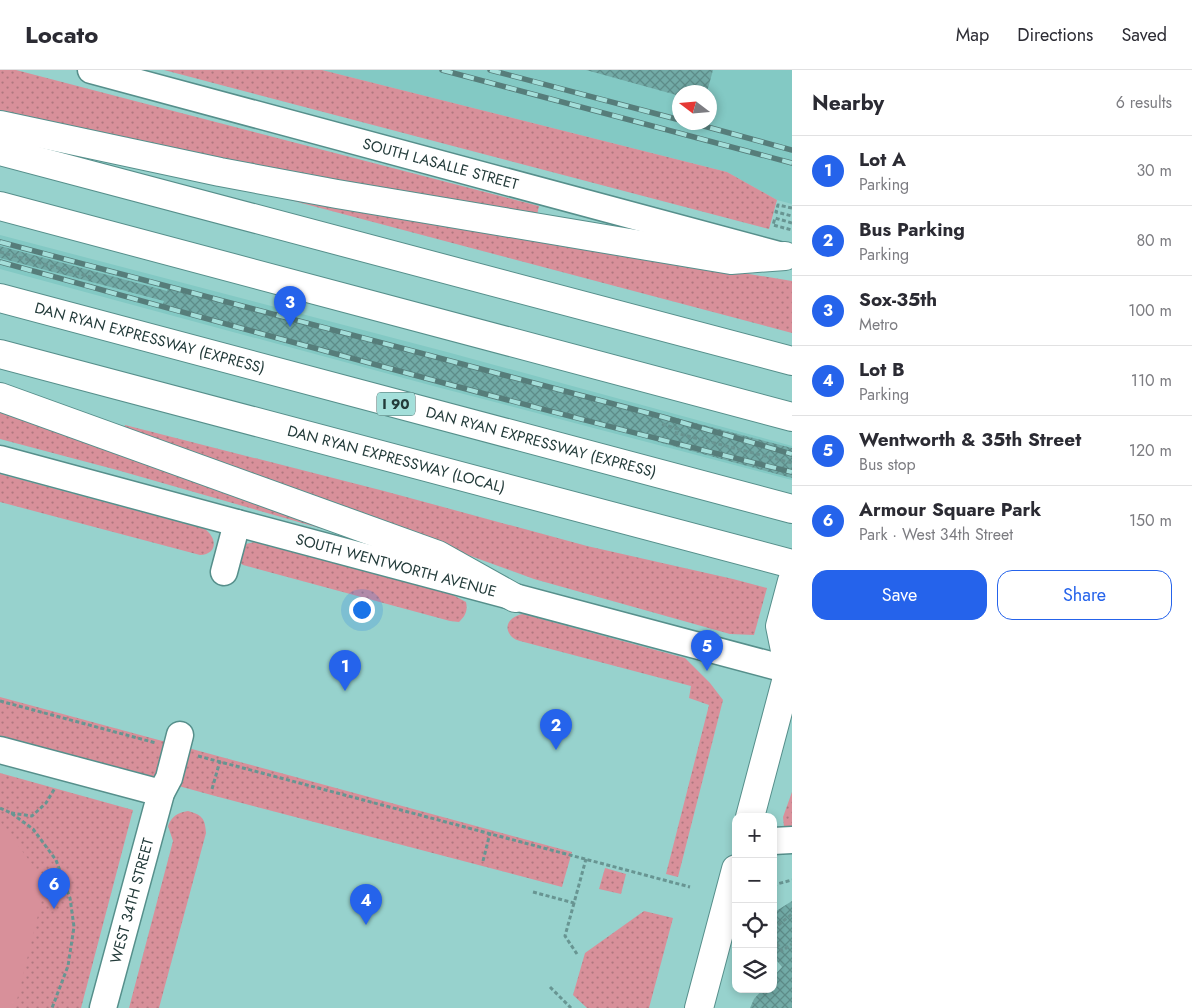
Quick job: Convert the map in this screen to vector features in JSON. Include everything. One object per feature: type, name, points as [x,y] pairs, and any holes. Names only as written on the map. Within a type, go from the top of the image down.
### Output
[{"type":"main road","points":[[0,125],[220,172],[337,194],[731,260],[789,257]]},
{"type":"main road","points":[[0,151],[792,361]]},
{"type":"main road","points":[[0,206],[792,417]]},
{"type":"main road","name":"DAN RYAN EXPRESSWAY (EXPRESS)","points":[[0,298],[792,509]]},
{"type":"main road","name":"DAN RYAN EXPRESSWAY (LOCAL)","points":[[0,354],[792,564]]},
{"type":"main road","points":[[0,397],[438,556],[515,598]]},
{"type":"main road","points":[[751,813],[791,669],[780,626],[792,581]]},
{"type":"main road","points":[[699,1008],[732,884]]},
{"type":"street","name":"SOUTH LASALLE STREET","points":[[91,70],[789,257]]},
{"type":"street","name":"SOUTH WENTWORTH AVENUE","points":[[0,459],[515,598],[791,669]]},
{"type":"street","points":[[224,572],[237,524]]},
{"type":"street","name":"WEST 34TH STREET","points":[[103,1008],[161,793],[169,778],[178,742]]},
{"type":"street","points":[[0,750],[161,793]]},
{"type":"street","points":[[777,841],[792,840]]},
{"type":"path","points":[[792,208],[778,205],[776,212],[792,216]]},
{"type":"path","points":[[792,223],[775,218],[773,225],[792,230]]},
{"type":"path","points":[[0,252],[91,277]]},
{"type":"path","points":[[662,424],[678,429],[676,433],[792,463]]},
{"type":"path","points":[[0,701],[150,742],[178,742],[220,761],[690,887]]},
{"type":"path","points":[[212,789],[220,761]]},
{"type":"path","points":[[10,813],[32,816],[46,803],[55,788]]},
{"type":"path","points":[[0,808],[33,829],[56,860],[70,898],[74,927],[68,966],[52,1008]]},
{"type":"path","points":[[483,861],[490,833]]},
{"type":"path","points":[[578,954],[565,936],[586,859]]},
{"type":"path","points":[[777,884],[792,880]]},
{"type":"path","points":[[534,892],[574,903]]},
{"type":"path","points":[[777,926],[792,914]]},
{"type":"path","points":[[777,944],[782,951],[792,944]]},
{"type":"path","points":[[550,987],[571,1008]]},
{"type":"shaded area","points":[[0,70],[16,70],[539,206],[537,215],[202,158],[0,110]]},
{"type":"shaded area","points":[[164,70],[322,70],[727,172],[777,200],[769,229]]},
{"type":"shaded area","points":[[322,70],[792,70],[792,204],[777,200],[727,172]]},
{"type":"shaded area","points":[[291,195],[488,231],[792,281],[792,333],[290,200]]},
{"type":"shaded area","points":[[0,235],[447,352],[792,446],[792,480],[437,387],[0,269]]},
{"type":"shaded area","points":[[0,410],[337,533],[117,470],[0,439]]},
{"type":"shaded area","points":[[125,425],[384,491],[587,546],[767,588],[754,635],[730,634],[534,579],[231,469],[123,432]]},
{"type":"shaded area","points":[[0,474],[205,529],[212,537],[213,549],[206,554],[200,555],[0,502]]},
{"type":"shaded area","points":[[254,542],[451,594],[466,602],[466,613],[459,622],[450,621],[243,565],[239,562],[241,549],[246,544]]},
{"type":"shaded area","points":[[523,614],[685,658],[710,683],[723,700],[678,877],[666,874],[709,705],[689,698],[691,686],[520,641],[512,637],[508,626],[514,617]]},
{"type":"shaded area","points":[[0,697],[572,852],[562,887],[215,796],[0,737]]},
{"type":"shaded area","points":[[0,773],[133,810],[81,1008],[0,1008]]},
{"type":"shaded area","points":[[792,792],[792,828],[784,827],[783,817]]},
{"type":"shaded area","points":[[188,811],[202,818],[206,833],[159,1008],[129,1008],[173,841],[168,826],[175,816]]},
{"type":"shaded area","points":[[0,821],[46,883],[15,1008],[0,1008]]},
{"type":"shaded area","points":[[605,868],[626,874],[621,894],[599,889]]},
{"type":"shaded area","points":[[644,911],[673,918],[649,1008],[587,1008],[573,995],[585,953]]},
{"type":"building","points":[[586,70],[713,70],[709,85],[672,85],[672,94]]},
{"type":"building","points":[[0,246],[167,291],[168,286],[217,297],[664,417],[665,415],[792,448],[792,478],[658,442],[658,440],[162,307],[164,301],[0,258]]},
{"type":"building","points":[[792,901],[792,1008],[750,1008],[759,993],[777,993],[777,973],[782,967],[777,961],[777,910]]},
{"type":"railway","points":[[442,70],[792,163]]},
{"type":"railway","points":[[490,70],[672,118]]},
{"type":"railway","points":[[717,130],[792,150]]},
{"type":"railway","points":[[0,242],[663,417],[792,454]]},
{"type":"railway","points":[[0,262],[494,396],[792,472]]},
{"type":"place","name":"Sox-35th","points":[[290,327]]},
{"type":"place","name":"Wentworth & 35th Street","points":[[707,671]]},
{"type":"place","name":"Lot A","points":[[345,691]]},
{"type":"place","name":"Bus Parking","points":[[556,750]]},
{"type":"place","name":"Armour Square Park","points":[[54,909]]},
{"type":"place","name":"Lot B","points":[[366,925]]}]
